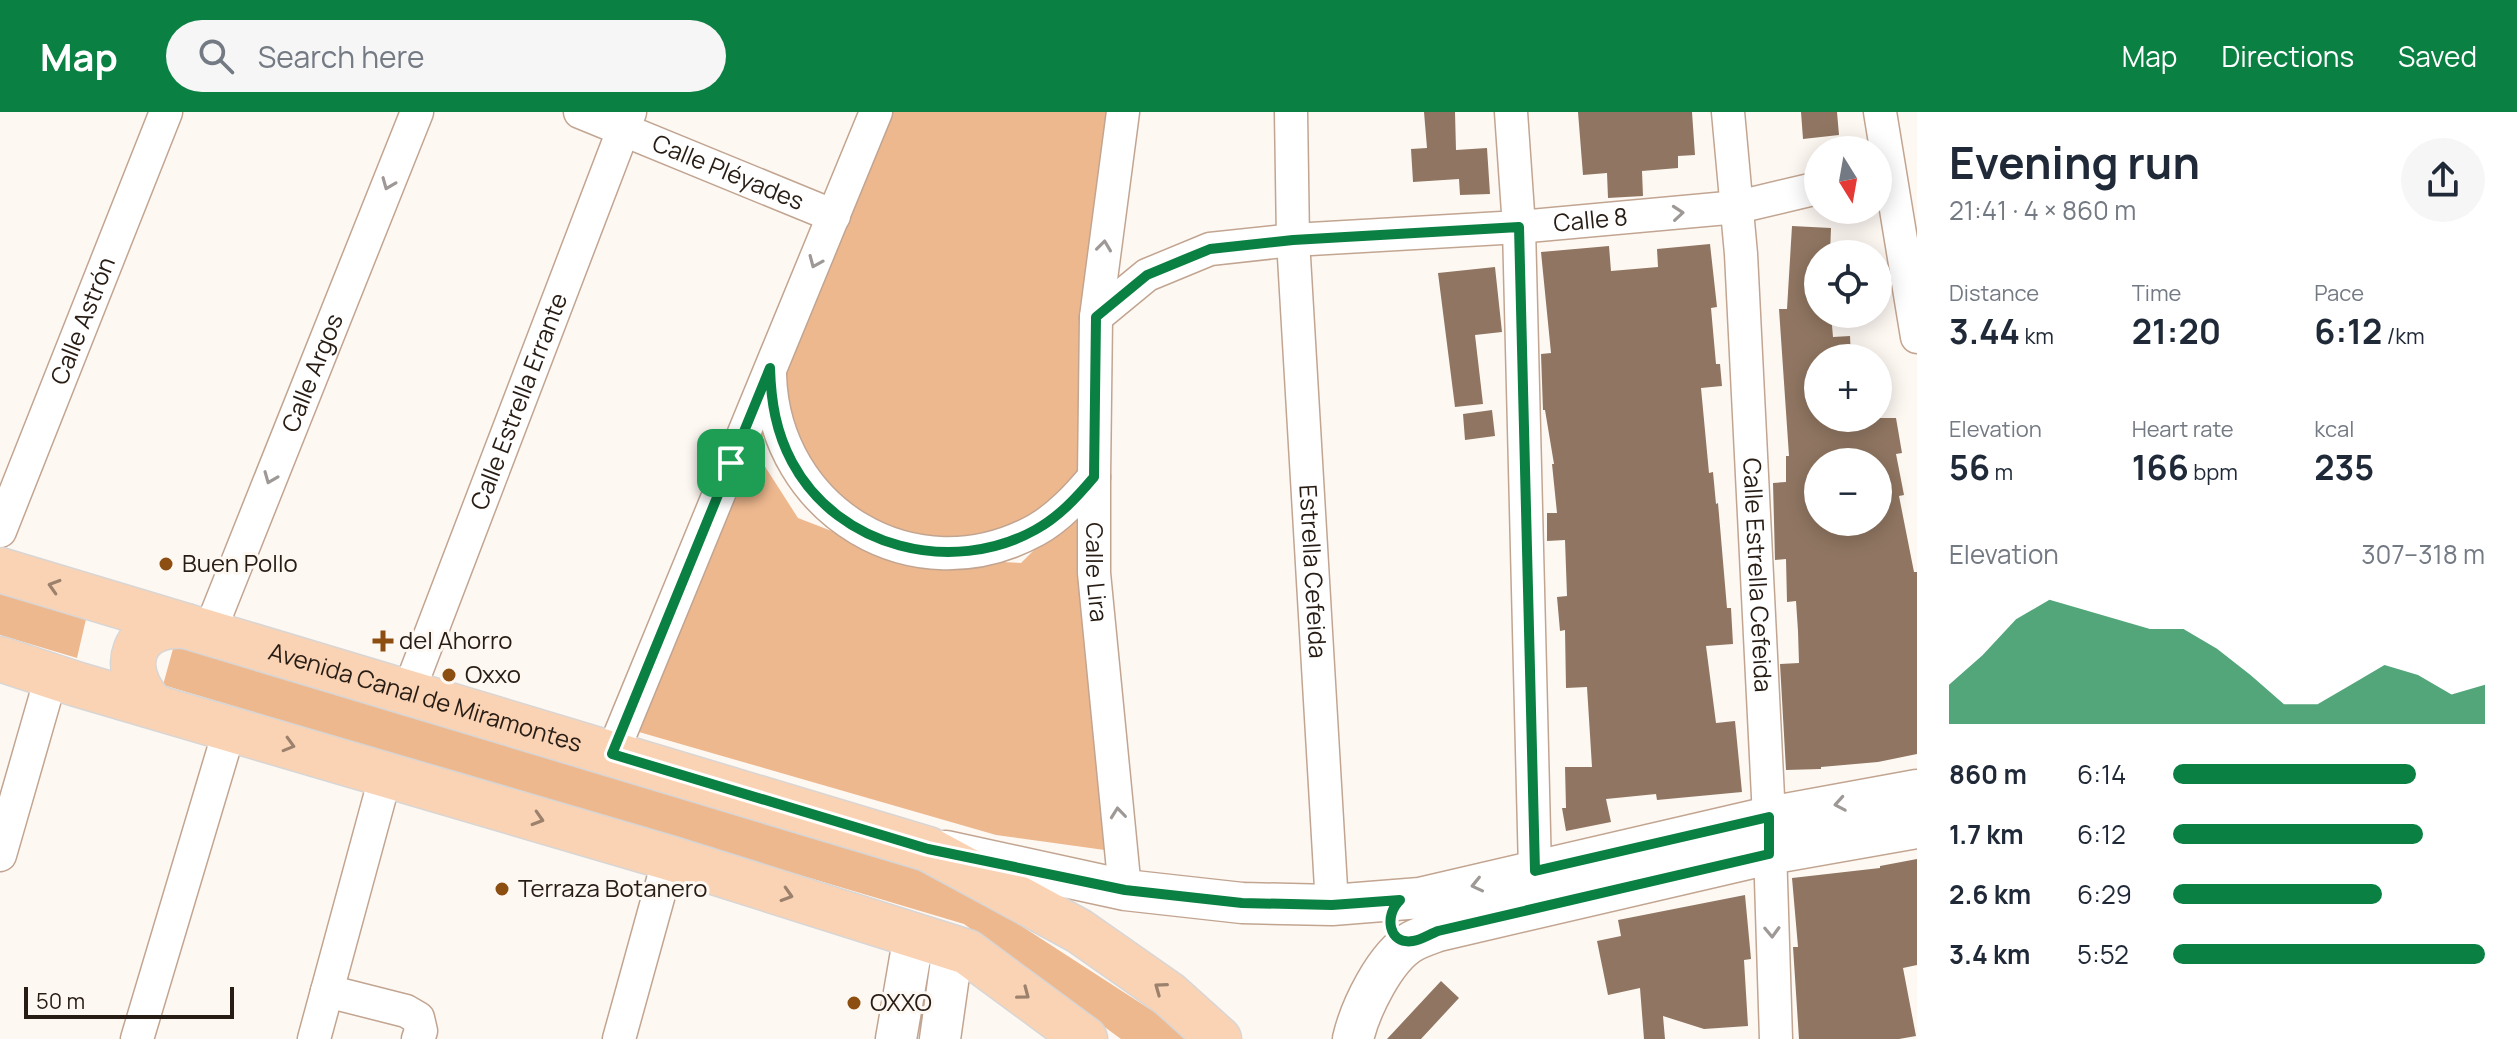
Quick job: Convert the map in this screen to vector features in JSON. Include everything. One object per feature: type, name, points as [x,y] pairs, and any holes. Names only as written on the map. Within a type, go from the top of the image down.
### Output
[{"type":"main road","name":"Avenida Canal de Miramontes","points":[[0,570],[928,849],[1079,931],[1169,994],[1219,1039]]},
{"type":"main road","points":[[64,679],[90,680],[112,662],[119,634],[116,620],[109,607],[97,599]]},
{"type":"main road","points":[[152,705],[141,694],[134,680],[132,665],[135,650],[156,628],[168,625],[198,630]]},
{"type":"main road","points":[[0,659],[669,858],[967,952],[1085,1039]]},
{"type":"street","name":"Calle Astrón","points":[[0,531],[166,112]]},
{"type":"street","name":"Calle Argos","points":[[198,630],[417,112]]},
{"type":"street","name":"Calle Pléyades","points":[[580,112],[626,121],[834,216]]},
{"type":"street","points":[[612,754],[876,112]]},
{"type":"street","name":"Calle Lira","points":[[1123,112],[1096,317],[1094,573],[1125,890]]},
{"type":"street","points":[[1291,112],[1293,240]]},
{"type":"street","points":[[1511,112],[1519,227],[1535,871]]},
{"type":"street","name":"Calle Estrella Cefeida","points":[[1728,112],[1738,207],[1776,1039]]},
{"type":"street","points":[[1880,112],[1895,171],[1917,337]]},
{"type":"street","name":"Calle Estrella Errante","points":[[408,693],[626,121]]},
{"type":"street","name":"Calle 8","points":[[1096,317],[1147,275],[1210,249],[1293,240],[1519,227],[1738,207],[1804,191]]},
{"type":"street","name":"Estrella Cefeida","points":[[1293,240],[1332,905]]},
{"type":"street","points":[[770,368],[774,418],[793,464],[806,484],[842,519],[886,542],[936,552],[988,548],[1013,540],[1058,514],[1094,477]]},
{"type":"street","points":[[0,855],[64,679]]},
{"type":"street","points":[[137,1039],[230,728]]},
{"type":"street","points":[[314,1039],[386,774]]},
{"type":"street","points":[[1353,1039],[1376,984],[1392,961],[1411,942],[1438,931],[1917,790]]},
{"type":"street","points":[[928,849],[1125,890],[1242,903],[1332,905],[1420,898],[1535,871],[1769,836],[1917,828]]},
{"type":"street","points":[[619,1039],[669,858]]},
{"type":"street","points":[[1400,900],[1389,916],[1390,926],[1402,939],[1411,942]]},
{"type":"street","points":[[896,1039],[934,941]]},
{"type":"street","points":[[934,941],[940,1039]]},
{"type":"street","points":[[327,991],[406,1011],[418,1028]]},
{"type":"shaded area","points":[[885,112],[1113,112],[1079,477],[1009,536],[980,542],[915,536],[804,496],[778,368]]},
{"type":"shaded area","points":[[762,405],[764,465],[798,518],[855,540],[921,558],[1021,563],[1083,501],[1119,852],[996,835],[632,730]]},
{"type":"shaded area","points":[[0,594],[86,619],[77,658],[0,635]]},
{"type":"shaded area","points":[[174,645],[935,870],[1196,1039],[1121,1039],[964,924],[163,685]]},
{"type":"building","points":[[1424,112],[1455,112],[1456,150],[1487,148],[1490,194],[1460,195],[1459,179],[1413,182],[1411,149],[1427,148]]},
{"type":"building","points":[[1578,112],[1692,112],[1695,155],[1678,156],[1678,168],[1642,171],[1643,196],[1608,198],[1607,173],[1583,175]]},
{"type":"building","points":[[1801,112],[1837,112],[1839,135],[1804,136],[1803,139]]},
{"type":"building","points":[[1792,226],[1831,228],[1831,240],[1804,240],[1804,328],[1832,328],[1833,337],[1850,336],[1850,344],[1804,344],[1804,432],[1892,432],[1892,418],[1896,418],[1902,453],[1896,454],[1904,495],[1899,496],[1914,572],[1917,572],[1917,754],[1821,769],[1786,770],[1780,664],[1799,663],[1796,601],[1787,602],[1786,559],[1775,560],[1773,483],[1786,482],[1786,456],[1789,456],[1779,309],[1787,309]]},
{"type":"building","points":[[1710,244],[1717,307],[1711,308],[1716,364],[1720,364],[1722,386],[1701,388],[1709,473],[1713,472],[1718,503],[1733,644],[1706,646],[1716,723],[1735,721],[1742,792],[1657,800],[1656,794],[1606,799],[1611,822],[1566,831],[1562,808],[1566,808],[1565,767],[1592,767],[1587,687],[1566,688],[1565,630],[1560,631],[1557,597],[1567,596],[1565,540],[1547,541],[1547,513],[1557,513],[1554,464],[1543,410],[1541,354],[1551,353],[1541,252],[1609,246],[1611,271],[1658,267],[1657,249]]},
{"type":"building","points":[[1495,267],[1502,332],[1475,335],[1483,404],[1455,407],[1438,273]]},
{"type":"building","points":[[1492,410],[1495,436],[1465,440],[1463,414]]},
{"type":"building","points":[[1917,859],[1917,965],[1903,968],[1916,1036],[1899,1039],[1799,1039],[1793,947],[1798,947],[1792,878],[1880,868]]},
{"type":"building","points":[[1745,895],[1751,959],[1744,960],[1748,1026],[1704,1029],[1663,1016],[1665,1039],[1644,1039],[1640,988],[1608,995],[1597,941],[1621,936],[1618,920]]},
{"type":"building","points":[[1441,981],[1459,998],[1421,1039],[1387,1039]]},
{"type":"place","name":"Buen Pollo","points":[[166,564]]},
{"type":"place","name":"del Ahorro","points":[[383,641]]},
{"type":"place","name":"Oxxo","points":[[449,675]]},
{"type":"place","name":"Terraza Botanero","points":[[502,889]]},
{"type":"place","name":"OXXO","points":[[854,1003]]},
{"type":"route","points":[[1519,227],[1535,871],[1769,817],[1769,854],[1438,931],[1411,942],[1395,934],[1390,926],[1389,916],[1400,900],[1332,905],[1242,903],[1125,890],[928,849],[612,754],[731,463],[770,368],[774,418],[782,441],[806,484],[842,519],[863,532],[910,549],[962,552],[988,548],[1037,529],[1077,497],[1094,477],[1096,317],[1147,275],[1210,249],[1293,240],[1519,227]]}]
